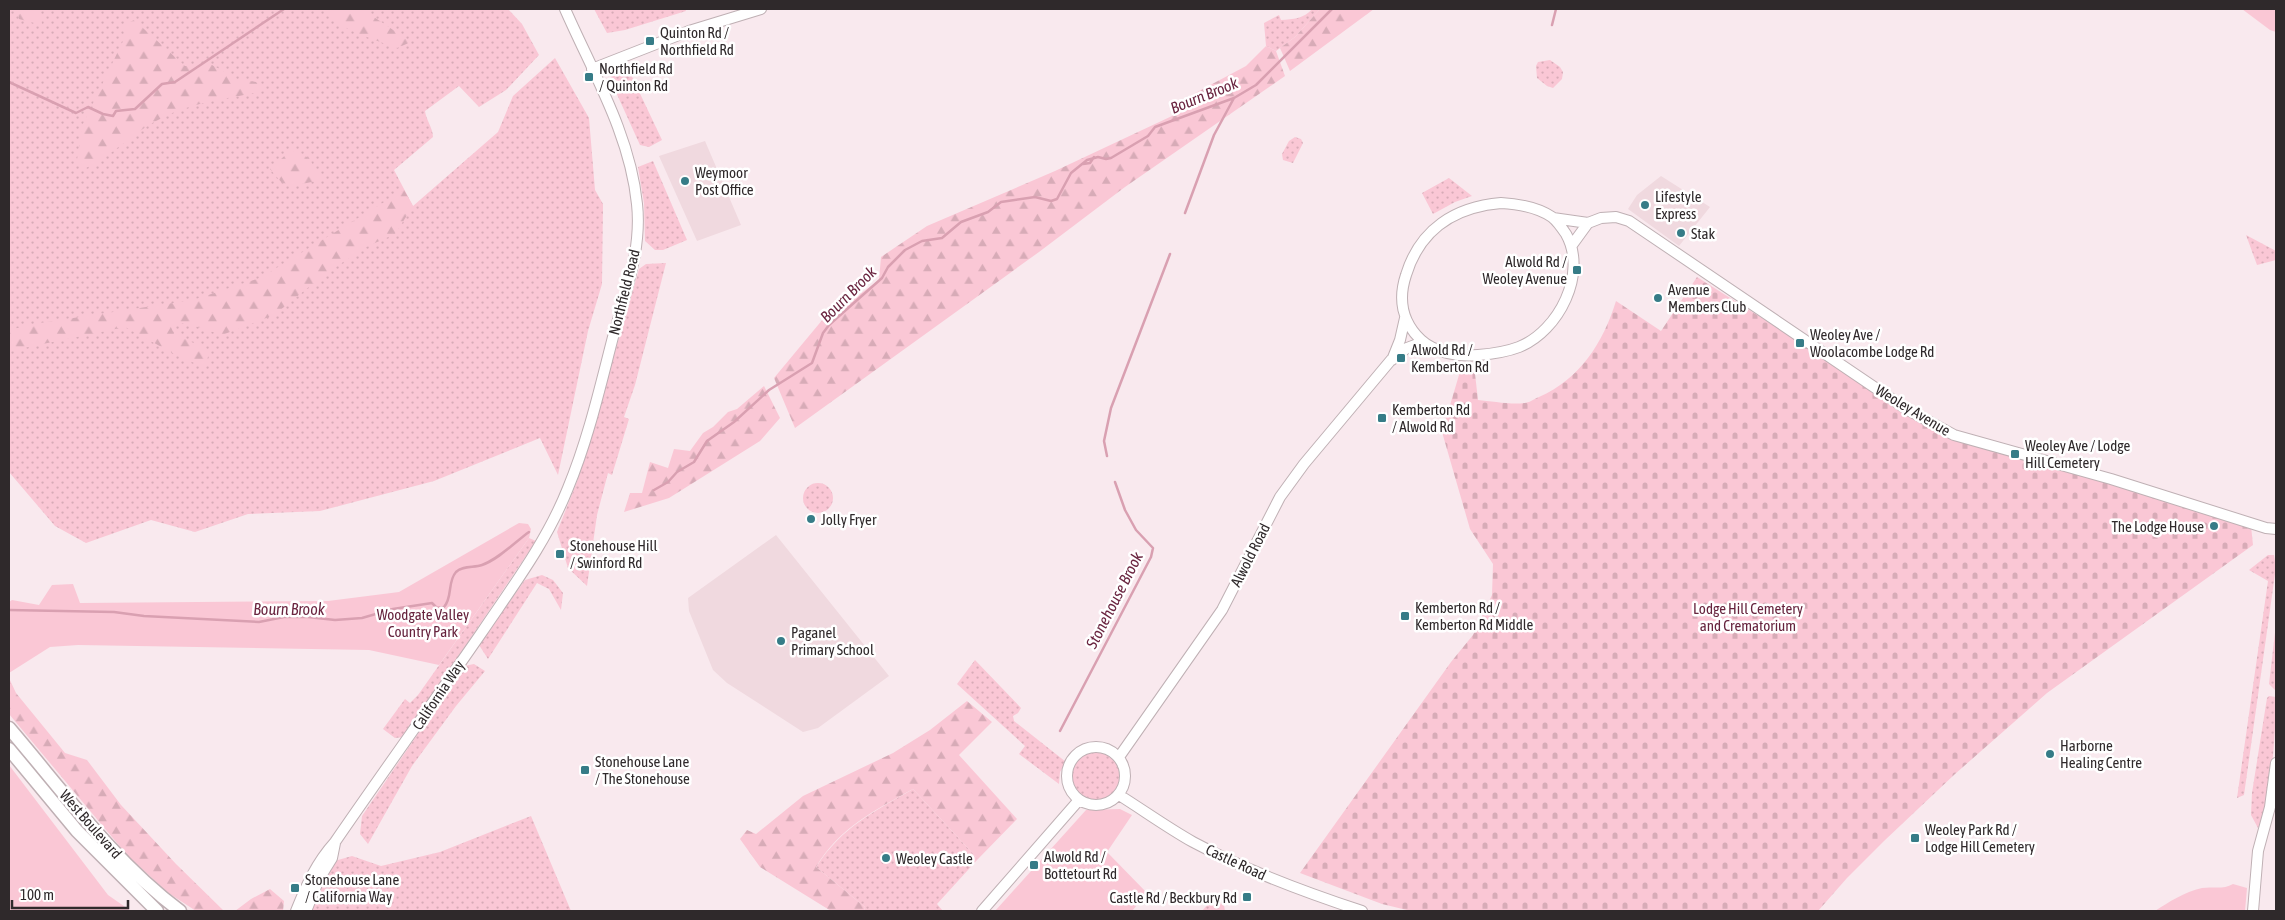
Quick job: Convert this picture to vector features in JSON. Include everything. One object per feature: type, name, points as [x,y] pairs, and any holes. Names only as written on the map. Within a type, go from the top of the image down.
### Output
[{"type":"main road","name":"West Boulevard","points":[[9,728],[114,851],[141,879],[180,911]]},
{"type":"main road","name":"West Boulevard","points":[[9,749],[77,831],[157,911]]},
{"type":"street","name":"Northfield Road","points":[[539,546],[568,488],[588,432],[635,254],[637,206],[630,160],[612,108],[565,9]]},
{"type":"street","points":[[592,69],[689,31],[761,9]]},
{"type":"street","name":"Alwold Road","points":[[1501,203],[1534,208],[1553,218],[1572,245],[1572,279],[1566,299],[1549,325],[1530,340],[1519,347],[1493,354],[1468,356],[1438,349],[1423,342],[1409,328],[1401,300],[1402,284],[1415,251],[1427,235],[1451,216],[1467,208],[1501,203]]},
{"type":"street","name":"Weoley Avenue","points":[[1553,218],[1588,224],[1601,218],[1616,217],[1629,221],[1908,410],[1954,435],[2111,479],[2266,528],[2276,529]]},
{"type":"street","points":[[1572,245],[1588,224]]},
{"type":"street","name":"Alwold Road","points":[[1391,360],[1400,340],[1405,318]]},
{"type":"street","name":"Alwold Road","points":[[1119,757],[1222,610],[1280,498],[1304,464],[1391,360],[1407,348],[1423,342]]},
{"type":"street","name":"California Way","points":[[296,911],[312,873],[322,856],[335,842],[402,749],[539,546]]},
{"type":"street","points":[[1099,747],[1110,750],[1119,757],[1124,766],[1125,779],[1119,795],[1105,804],[1095,806],[1079,800],[1072,793],[1067,777],[1072,759],[1088,748],[1099,747]]},
{"type":"street","points":[[2253,911],[2259,848],[2270,807],[2276,763]]},
{"type":"street","name":"Castle Road","points":[[1119,795],[1191,841],[1214,852],[1298,890],[1362,911]]},
{"type":"street","points":[[982,911],[1079,800]]},
{"type":"street","name":"California Way","points":[[306,911],[319,880],[332,858],[335,842]]},
{"type":"shaded area","points":[[705,141],[741,225],[697,241],[659,156]]},
{"type":"shaded area","points":[[1661,176],[1710,207],[1679,246],[1628,209],[1637,195]]},
{"type":"shaded area","name":"Paganel Primary School","points":[[776,535],[889,676],[818,728],[803,732],[727,683],[713,670],[689,611],[688,598]]},
{"type":"green space","points":[[9,9],[508,9],[522,24],[539,55],[506,90],[479,107],[459,86],[425,111],[433,137],[394,170],[413,206],[498,132],[513,96],[555,58],[589,118],[595,190],[603,204],[602,284],[588,331],[558,475],[540,438],[434,481],[320,511],[248,514],[195,532],[151,520],[86,543],[55,526],[9,472]]},
{"type":"green space","points":[[17,9],[40,9],[42,25],[19,19]]},
{"type":"green space","points":[[323,9],[362,9],[411,42],[397,48],[378,41],[344,27],[327,15]]},
{"type":"green space","points":[[594,9],[685,9],[686,11],[625,30],[607,33]]},
{"type":"green space","points":[[1312,9],[1320,9],[1295,37],[1276,51],[1266,46],[1264,23],[1279,15],[1281,20],[1298,18]]},
{"type":"green space","points":[[1320,9],[1374,9],[1290,71],[1280,48],[1295,37]]},
{"type":"green space","points":[[2242,9],[2276,9],[2276,32],[2270,30]]},
{"type":"green space","points":[[134,20],[185,66],[212,65],[237,79],[256,82],[263,91],[197,105],[172,113],[150,124],[105,157],[86,168],[77,160],[82,126],[125,37],[122,26]]},
{"type":"green space","points":[[1266,46],[1276,51],[1285,76],[1125,187],[1039,252],[795,428],[774,378],[843,295],[852,300],[879,280],[881,257],[927,226],[1055,171],[1172,116],[1186,98],[1246,66]]},
{"type":"green space","points":[[1550,60],[1560,67],[1563,72],[1562,79],[1553,88],[1537,78],[1536,66],[1538,62]]},
{"type":"green space","points":[[626,64],[662,140],[649,147],[640,145],[610,79],[612,72]]},
{"type":"green space","points":[[1295,137],[1301,139],[1303,143],[1293,163],[1283,160],[1282,154],[1289,141]]},
{"type":"green space","points":[[291,150],[309,158],[321,180],[297,185],[282,183],[270,169]]},
{"type":"green space","points":[[653,161],[687,240],[663,250],[655,250],[645,241],[644,203],[638,167]]},
{"type":"green space","points":[[1449,178],[1472,196],[1455,202],[1433,214],[1422,193]]},
{"type":"green space","points":[[404,190],[413,206],[395,234],[366,247],[325,274],[274,315],[222,335],[186,323],[170,325],[174,334],[209,350],[206,368],[178,356],[125,327],[9,351],[9,330],[40,323],[193,300],[260,278]]},
{"type":"green space","points":[[2246,235],[2276,251],[2276,260],[2257,265]]},
{"type":"green space","points":[[666,263],[635,385],[624,417],[629,419],[612,475],[608,473],[597,515],[587,586],[568,568],[557,532],[578,479],[639,269],[646,264]]},
{"type":"green space","name":"Lodge Hill Cemetery and Crematorium","points":[[1697,277],[1957,438],[2251,526],[2253,545],[2047,693],[1955,774],[1884,841],[1847,878],[1818,911],[1411,911],[1382,904],[1300,873],[1451,662],[1473,635],[1492,595],[1493,564],[1470,529],[1442,432],[1462,365],[1474,365],[1478,400],[1514,404],[1528,402],[1554,389],[1578,370],[1597,345],[1616,301],[1661,331]]},
{"type":"green space","points":[[764,386],[780,418],[760,441],[669,498],[624,512],[630,493],[642,493],[650,462],[668,468],[674,449],[690,451],[703,433],[713,427],[728,412],[737,409]]},
{"type":"green space","points":[[818,483],[829,487],[833,498],[829,509],[818,513],[807,509],[803,498],[807,487]]},
{"type":"green space","name":"Woodgate Valley Country Park","points":[[519,523],[528,524],[531,529],[529,538],[439,665],[369,650],[78,645],[50,647],[9,673],[9,602],[12,600],[39,605],[52,585],[73,584],[80,603],[328,601],[399,592]]},
{"type":"green space","points":[[529,538],[536,541],[404,737],[395,738],[383,729],[405,699],[410,703],[418,695]]},
{"type":"green space","points":[[2268,555],[2274,555],[2276,567],[2244,795],[2237,798],[2268,581],[2249,570]]},
{"type":"green space","points":[[542,575],[553,580],[563,593],[561,610],[549,589],[537,583],[488,659],[479,645],[525,580]]},
{"type":"green space","points":[[2276,624],[2276,691],[2269,684]]},
{"type":"green space","points":[[975,660],[1021,708],[1013,716],[1014,721],[1066,762],[1060,772],[1059,784],[1019,754],[1025,746],[957,684]]},
{"type":"green space","points":[[474,664],[485,671],[456,706],[412,766],[368,844],[360,834],[362,816],[464,666]]},
{"type":"green space","points":[[9,678],[16,693],[65,753],[87,760],[121,805],[176,864],[224,911],[196,911],[167,892],[127,855],[9,714]]},
{"type":"green space","points":[[2269,696],[2276,697],[2274,745],[2267,803],[2258,828],[2251,815],[2252,793],[2267,698]]},
{"type":"green space","points":[[967,701],[992,722],[959,755],[1017,819],[978,859],[913,789],[859,821],[836,841],[816,867],[865,907],[864,911],[831,911],[760,867],[740,839],[747,830],[756,834],[803,796],[893,753],[930,730]]},
{"type":"green space","points":[[1097,750],[1107,752],[1116,758],[1122,767],[1124,777],[1122,787],[1116,796],[1107,802],[1097,804],[1087,802],[1078,796],[1072,787],[1070,777],[1072,767],[1078,758],[1087,752]]},
{"type":"green space","points":[[9,765],[108,895],[131,911],[9,911]]},
{"type":"green space","points":[[913,789],[978,859],[937,904],[943,911],[864,911],[865,907],[816,867],[837,841],[859,822]]},
{"type":"green space","points":[[1120,809],[1132,815],[1107,852],[1147,893],[1132,911],[995,911],[1086,810]]},
{"type":"green space","points":[[531,816],[571,911],[309,911],[331,862],[352,856],[381,866],[440,852]]},
{"type":"green space","points":[[2233,884],[2247,888],[2245,911],[2155,911],[2189,892],[2206,888],[2225,887]]},
{"type":"green space","points":[[270,889],[284,901],[283,911],[235,911],[251,899]]},
{"type":"green space","points":[[1215,896],[1220,896],[1223,899],[1225,911],[1202,911]]},
{"type":"waterway","points":[[9,82],[76,113],[88,107],[103,114],[113,116],[116,111],[135,109],[162,84],[175,82],[284,9]]},
{"type":"waterway","name":"Bourn Brook","points":[[654,490],[668,482],[677,472],[694,462],[707,441],[734,422],[769,390],[812,363],[823,333],[829,325],[882,278],[888,267],[905,250],[922,241],[942,238],[961,222],[988,212],[1001,202],[1035,197],[1051,201],[1057,199],[1071,173],[1087,160],[1098,157],[1111,158],[1148,136],[1155,127],[1234,98],[1256,85],[1332,9]]},
{"type":"waterway","points":[[1552,25],[1556,9]]},
{"type":"waterway","name":"Stonehouse Brook","points":[[1185,213],[1214,135],[1234,98]]},
{"type":"waterway","name":"Bourn Brook","points":[[1083,164],[1090,163],[1094,157]]},
{"type":"waterway","name":"Stonehouse Brook","points":[[1107,456],[1104,441],[1111,408],[1170,254]]},
{"type":"waterway","name":"Stonehouse Brook","points":[[1060,731],[1151,557],[1153,548],[1136,530],[1125,510],[1115,482]]},
{"type":"waterway","name":"Bourn Brook","points":[[9,610],[114,612],[144,616],[259,622],[284,617],[335,620],[362,618],[393,609],[432,603],[437,608],[444,607],[447,603],[453,576],[456,572],[462,568],[479,566],[501,555],[529,532]]},
{"type":"place","name":"Quinton Rd / Northfield Rd","points":[[650,41]]},
{"type":"place","name":"Northfield Rd / Quinton Rd","points":[[589,77]]},
{"type":"place","name":"Weymoor Post Office","points":[[685,181]]},
{"type":"place","name":"Lifestyle Express","points":[[1645,205]]},
{"type":"place","name":"Stak","points":[[1681,233]]},
{"type":"place","name":"Alwold Rd / Weoley Avenue","points":[[1577,270]]},
{"type":"place","name":"Avenue Members Club","points":[[1658,298]]},
{"type":"place","name":"Weoley Ave / Woolacombe Lodge Rd","points":[[1800,343]]},
{"type":"place","name":"Alwold Rd / Kemberton Rd","points":[[1401,358]]},
{"type":"place","name":"Kemberton Rd / Alwold Rd","points":[[1382,418]]},
{"type":"place","name":"Weoley Ave / Lodge Hill Cemetery","points":[[2015,454]]},
{"type":"place","name":"Jolly Fryer","points":[[811,519]]},
{"type":"place","name":"The Lodge House","points":[[2214,526]]},
{"type":"place","name":"Stonehouse Hill / Swinford Rd","points":[[560,554]]},
{"type":"place","name":"Kemberton Rd / Kemberton Rd Middle","points":[[1405,616]]},
{"type":"place","name":"Paganel Primary School","points":[[781,641]]},
{"type":"place","name":"Harborne Healing Centre","points":[[2050,754]]},
{"type":"place","name":"Stonehouse Lane / The Stonehouse","points":[[585,770]]},
{"type":"place","name":"Weoley Park Rd / Lodge Hill Cemetery","points":[[1915,838]]},
{"type":"place","name":"Weoley Castle","points":[[886,858]]},
{"type":"place","name":"Alwold Rd / Bottetourt Rd","points":[[1034,865]]},
{"type":"place","name":"Stonehouse Lane / California Way","points":[[295,888]]},
{"type":"place","name":"Castle Rd / Beckbury Rd","points":[[1247,897]]}]
